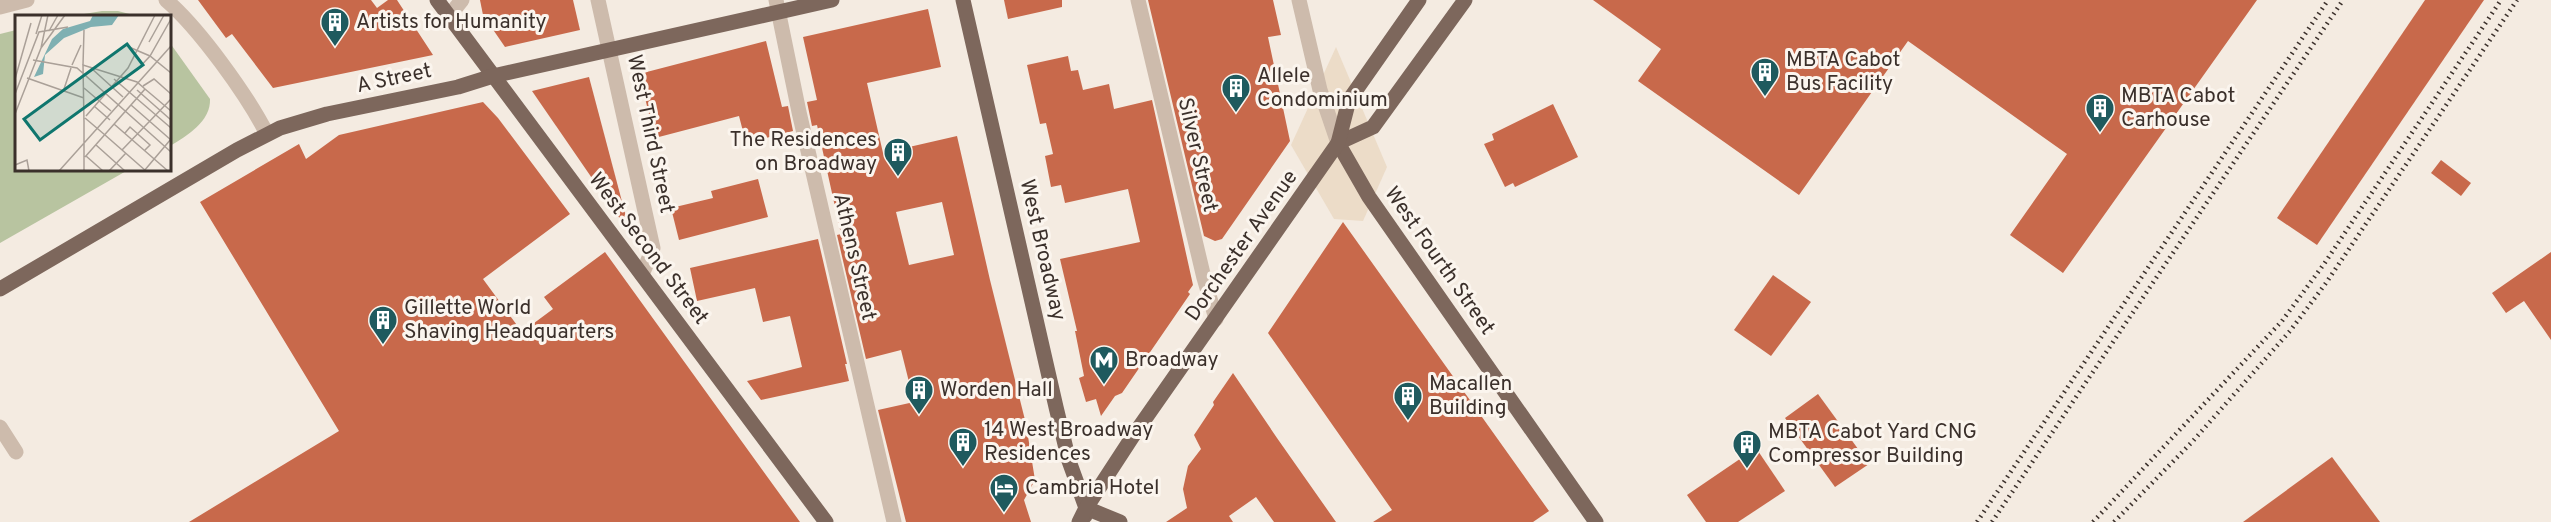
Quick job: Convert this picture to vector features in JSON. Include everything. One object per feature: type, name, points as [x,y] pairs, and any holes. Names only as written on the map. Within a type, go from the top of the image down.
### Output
[{"type":"main road","name":"West Second Street","points":[[437,0],[826,522]]},
{"type":"main road","name":"A Street","points":[[0,289],[267,134],[327,114],[458,87],[493,76],[610,51],[777,6],[832,0]]},
{"type":"main road","name":"West Broadway","points":[[963,0],[1083,518]]},
{"type":"main road","name":"Dorchester Avenue","points":[[1083,518],[1133,436],[1338,143],[1349,100],[1419,0]]},
{"type":"main road","points":[[1338,143],[1366,132],[1377,123],[1465,0]]},
{"type":"main road","name":"West Fourth Street","points":[[1338,143],[1369,197],[1596,522]]},
{"type":"main road","points":[[1083,518],[1119,522]]},
{"type":"street","points":[[0,7],[27,0]]},
{"type":"street","points":[[166,0],[205,43],[267,134]]},
{"type":"street","points":[[448,16],[462,0]]},
{"type":"street","name":"West Third Street","points":[[598,0],[653,248],[642,275]]},
{"type":"street","name":"Silver Street","points":[[1138,0],[1216,320]]},
{"type":"street","name":"West Fourth Street","points":[[1299,0],[1320,90],[1338,143]]},
{"type":"street","name":"Athens Street","points":[[777,6],[799,112],[894,522]]},
{"type":"street","points":[[0,428],[16,452]]},
{"type":"green space","points":[[118,11],[133,15],[78,15]]},
{"type":"green space","points":[[15,30],[15,171],[126,171],[0,243],[0,34]]},
{"type":"green space","points":[[171,44],[210,99],[207,114],[190,133],[171,145]]},
{"type":"shaded area","points":[[1336,47],[1387,167],[1363,221],[1334,219],[1291,145]]},
{"type":"building","name":"Artists for Humanity","points":[[198,0],[371,0],[377,8],[388,0],[397,0],[433,55],[273,88],[232,34],[226,38]]},
{"type":"building","points":[[480,0],[573,0],[580,30],[505,47],[483,15]]},
{"type":"building","points":[[1004,0],[1062,0],[1062,7],[1008,19]]},
{"type":"building","name":"Allele Condominium","points":[[1148,0],[1273,0],[1281,35],[1268,37],[1290,141],[1222,239],[1215,241],[1204,236]]},
{"type":"building","points":[[1593,0],[2257,0],[2063,273],[2010,235],[2067,154],[1908,41],[1799,195],[1638,81],[1661,49]]},
{"type":"building","points":[[2425,0],[2484,0],[2317,245],[2277,218]]},
{"type":"building","points":[[928,9],[941,67],[867,83],[883,153],[957,136],[1026,424],[1035,480],[1024,500],[1031,522],[906,522],[878,410],[914,402],[901,350],[866,359],[837,235],[841,234],[817,125],[812,126],[807,102],[817,100],[803,37]],"holes":[[[942,202],[954,255],[909,265],[896,212]]]},
{"type":"building","points":[[766,41],[782,107],[788,106],[793,131],[746,143],[739,116],[655,138],[639,74]]},
{"type":"building","points":[[1068,56],[1071,71],[1078,70],[1083,90],[1109,84],[1114,109],[1152,100],[1193,285],[1188,292],[1190,294],[1122,393],[1115,396],[1101,416],[1096,399],[1086,402],[1079,378],[1084,376],[1075,331],[1077,331],[1060,259],[1140,242],[1128,189],[1065,203],[1061,185],[1051,187],[1045,156],[1053,154],[1046,123],[1040,124],[1027,65]]},
{"type":"building","points":[[589,77],[629,228],[627,229],[532,91]]},
{"type":"building","points":[[483,102],[498,118],[570,214],[483,279],[522,332],[553,309],[544,297],[605,252],[800,522],[189,522],[339,431],[200,202],[299,144],[306,159],[339,135]]},
{"type":"building","points":[[1553,104],[1578,157],[1515,187],[1513,183],[1505,187],[1484,144],[1494,140],[1492,134]]},
{"type":"building","points":[[2441,160],[2471,183],[2461,196],[2431,173]]},
{"type":"building","points":[[758,179],[768,217],[679,240],[671,208],[713,198],[711,191]]},
{"type":"building","name":"Macallen Building","points":[[1343,222],[1549,511],[1533,522],[1373,522],[1392,510],[1268,333]]},
{"type":"building","points":[[818,239],[849,381],[761,400],[747,381],[802,367],[790,316],[763,322],[755,288],[697,301],[690,268]]},
{"type":"building","points":[[2551,252],[2551,340],[2524,301],[2506,313],[2492,293]]},
{"type":"building","points":[[1773,275],[1811,302],[1771,356],[1734,330]]},
{"type":"building","points":[[1233,373],[1336,522],[1274,522],[1256,497],[1229,516],[1233,522],[1166,522],[1187,508],[1183,489],[1188,466],[1201,449],[1194,435]]},
{"type":"building","points":[[1818,394],[1869,464],[1835,487],[1785,418]]},
{"type":"building","name":"MBTA Cabot Yard CNG Compressor Building","points":[[1756,448],[1785,491],[1738,522],[1706,522],[1687,495]]},
{"type":"building","points":[[2332,457],[2380,522],[2243,522]]},
{"type":"railway","points":[[1977,522],[2328,0]]},
{"type":"railway","points":[[1992,522],[2343,0]]},
{"type":"railway","points":[[2093,522],[2282,321],[2324,264],[2501,0]]},
{"type":"railway","points":[[2114,522],[2193,441],[2290,331],[2326,283],[2517,0]]},
{"type":"place","name":"Artists for Humanity","points":[[335,48]]},
{"type":"place","name":"MBTA Cabot Bus Facility","points":[[1765,98]]},
{"type":"place","name":"Allele Condominium","points":[[1236,114]]},
{"type":"place","name":"MBTA Cabot Carhouse","points":[[2100,134]]},
{"type":"place","name":"The Residences on Broadway","points":[[898,178]]},
{"type":"place","name":"Gillette World Shaving Headquarters","points":[[383,346]]},
{"type":"place","name":"Broadway","points":[[1104,386]]},
{"type":"place","name":"Worden Hall","points":[[919,416]]},
{"type":"place","name":"Macallen Building","points":[[1408,422]]},
{"type":"place","name":"14 West Broadway Residences","points":[[963,468]]},
{"type":"place","name":"MBTA Cabot Yard CNG Compressor Building","points":[[1747,470]]},
{"type":"place","name":"Cambria Hotel","points":[[1004,514]]}]
